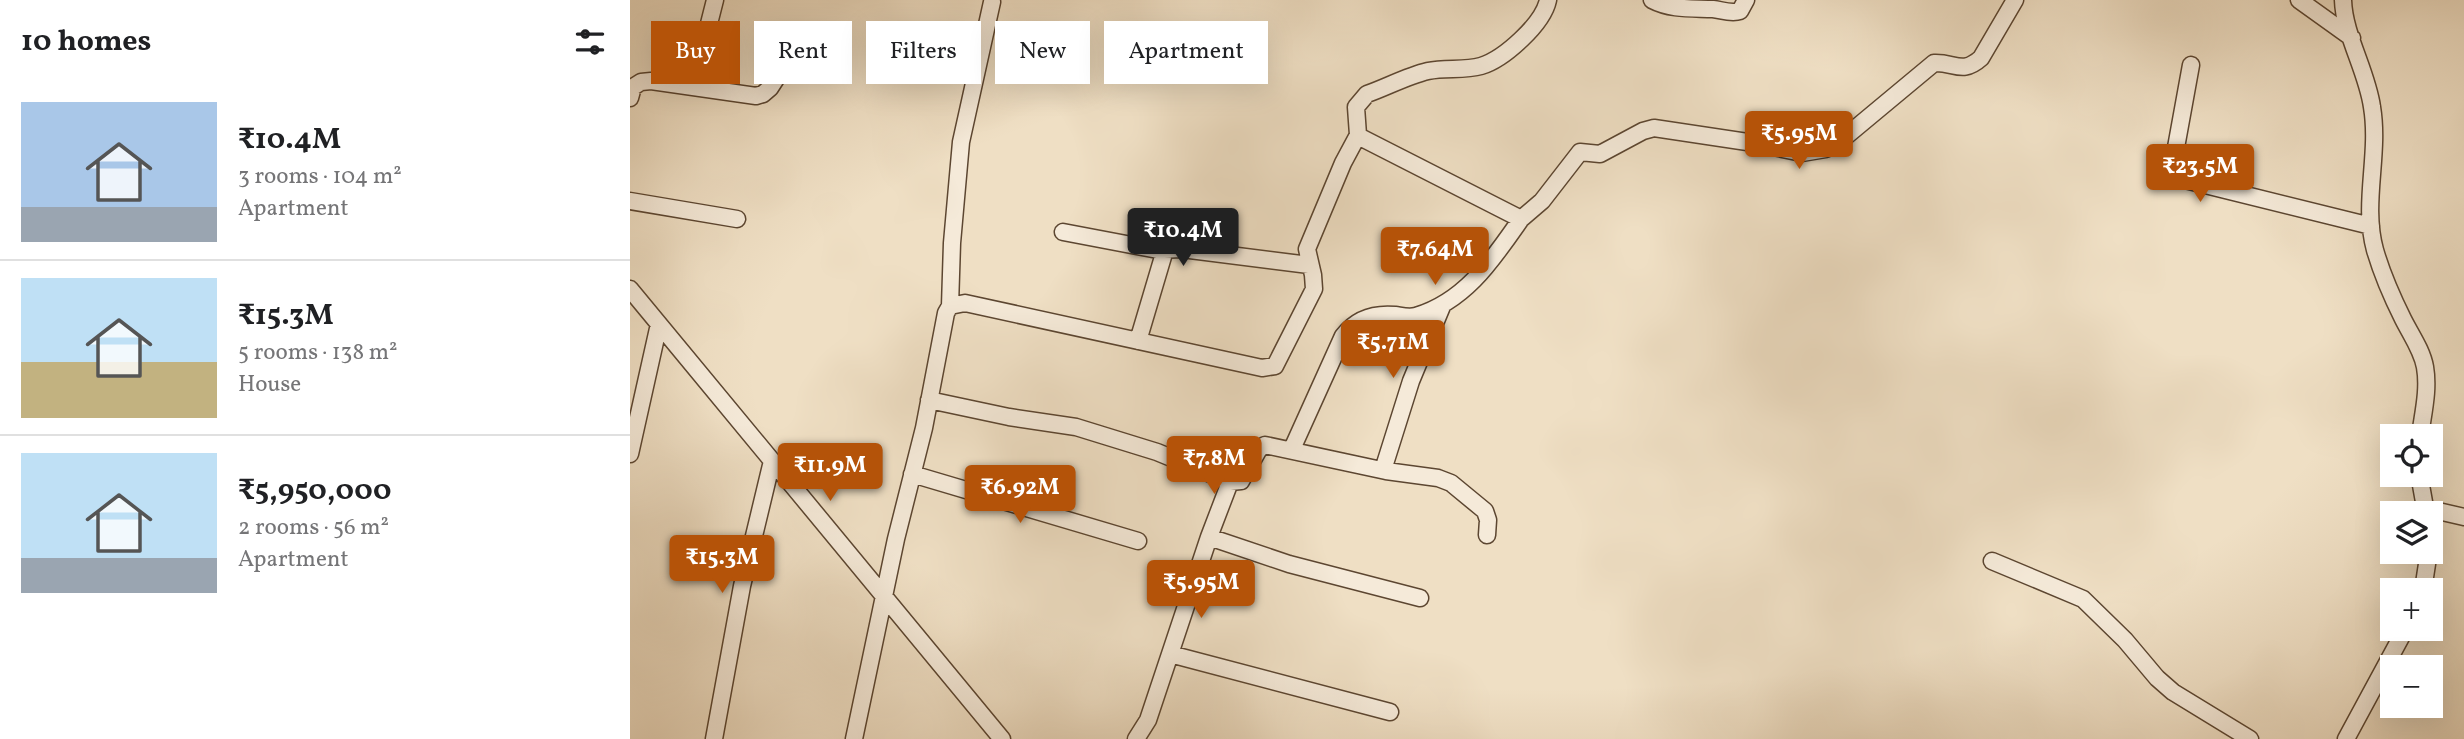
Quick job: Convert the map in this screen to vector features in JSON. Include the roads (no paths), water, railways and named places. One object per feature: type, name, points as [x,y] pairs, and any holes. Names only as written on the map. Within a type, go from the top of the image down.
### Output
[{"type":"street","points":[[693,87],[715,0]]},
{"type":"street","points":[[950,306],[965,303],[1262,368],[1275,366],[1314,289],[1307,249],[1343,163],[1358,136],[1356,107],[1367,94],[1430,71],[1474,68],[1490,63],[1528,34],[1542,16],[1548,0]]},
{"type":"street","points":[[1652,0],[1671,8],[1716,9],[1733,13],[1740,12],[1746,0]]},
{"type":"street","points":[[1293,449],[1343,336],[1352,326],[1372,316],[1412,317],[1443,304],[1479,277],[1521,219],[1542,201],[1580,152],[1600,154],[1654,128],[1802,153],[1826,149],[1839,142],[1934,63],[1958,68],[1974,65],[1981,58],[2015,0]]},
{"type":"street","points":[[2299,0],[2352,38]]},
{"type":"street","points":[[2343,0],[2343,10],[2368,85],[2373,115],[2371,226],[2375,250],[2425,366],[2427,382],[2422,424]]},
{"type":"street","points":[[854,739],[883,596],[929,400],[946,313],[950,306],[952,243],[961,142],[992,2]]},
{"type":"street","points":[[2191,65],[2174,164],[2177,177],[2214,189],[2371,226]]},
{"type":"street","points":[[630,98],[633,87],[641,82],[651,81],[746,96],[763,94],[772,84]]},
{"type":"street","points":[[1358,136],[1521,219]]},
{"type":"street","points":[[630,201],[737,219]]},
{"type":"street","points":[[1063,232],[1165,250],[1182,249],[1309,265]]},
{"type":"street","points":[[1138,341],[1165,250]]},
{"type":"street","points":[[630,289],[996,736]]},
{"type":"street","points":[[1383,470],[1411,381],[1443,304]]},
{"type":"street","points":[[630,454],[659,324]]},
{"type":"street","points":[[929,400],[1009,417],[1076,427],[1157,452],[1236,483],[1241,481],[1259,449],[1265,445],[1383,470],[1438,478],[1451,483],[1485,511],[1488,520],[1487,536]]},
{"type":"street","points":[[713,739],[742,586],[772,461]]},
{"type":"street","points":[[912,474],[1138,541]]},
{"type":"street","points":[[1136,739],[1147,720],[1230,482]]},
{"type":"street","points":[[2443,513],[2464,517]]},
{"type":"street","points":[[1209,537],[1289,564],[1420,598]]},
{"type":"street","points":[[1992,561],[2083,599],[2173,692],[2250,739]]},
{"type":"street","points":[[2346,739],[2399,641]]},
{"type":"street","points":[[1170,654],[1390,712]]}]
